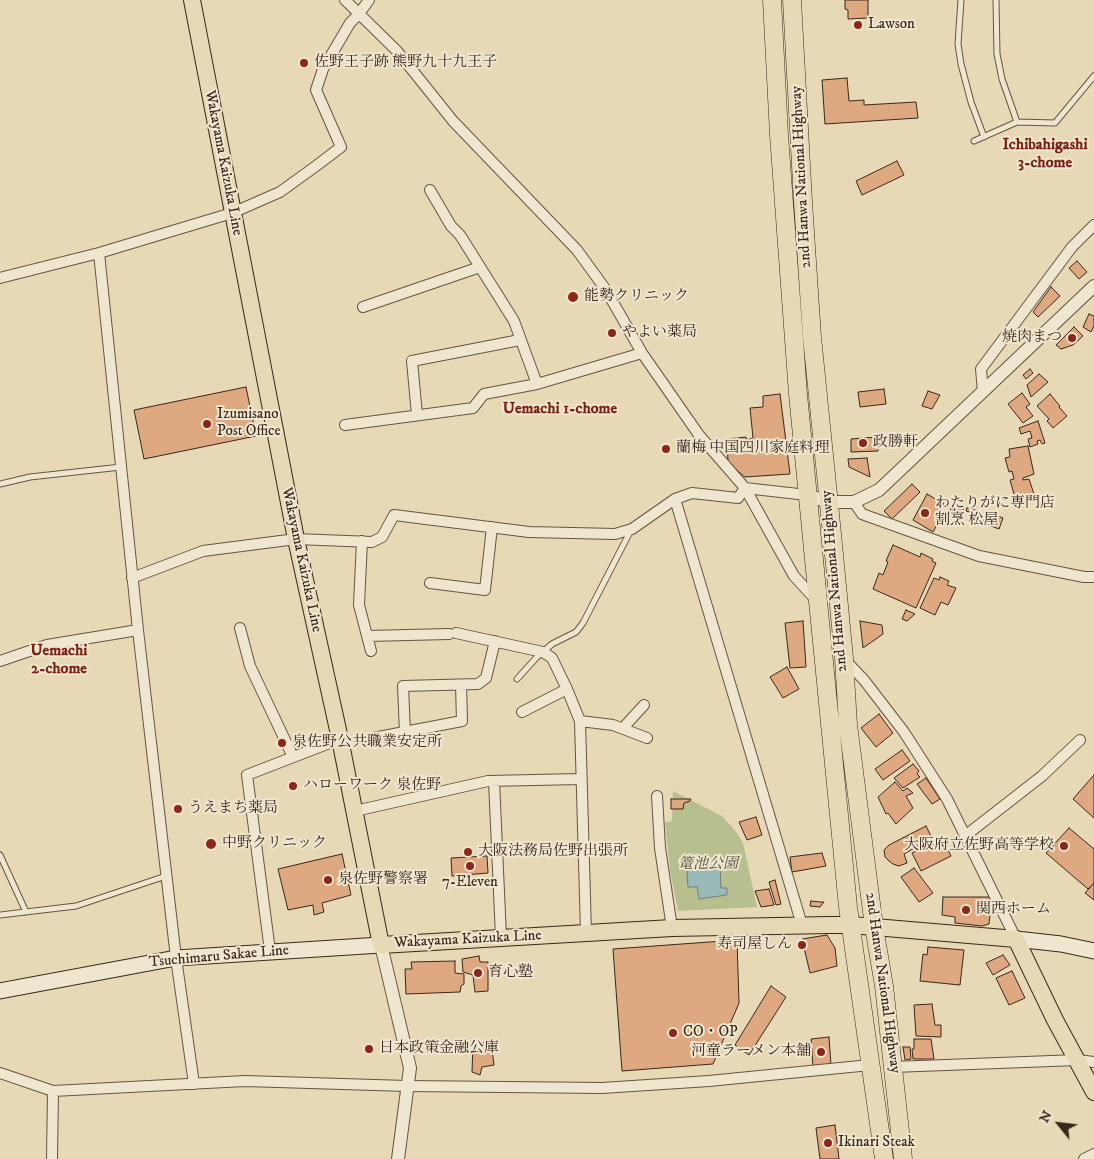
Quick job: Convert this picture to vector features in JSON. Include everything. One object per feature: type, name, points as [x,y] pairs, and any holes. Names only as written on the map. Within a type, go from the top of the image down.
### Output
[{"type":"highway","name":"2nd Hanwa National Highway","points":[[772,0],[779,136],[798,394],[846,896],[884,1159]]},
{"type":"highway","name":"2nd Hanwa National Highway","points":[[792,0],[812,337],[844,658],[848,725],[874,927],[884,986],[903,1159]]},
{"type":"main road","name":"Wakayama Kaizuka Line","points":[[192,0],[296,539],[340,738],[381,945],[672,928],[802,925],[851,925],[1016,939]]},
{"type":"main road","points":[[1016,939],[1061,944],[1094,951]]},
{"type":"main road","points":[[1016,939],[1055,1020],[1088,1060],[1094,1092]]},
{"type":"main road","name":"Tsuchimaru Sakae Line","points":[[0,991],[176,958],[381,945]]},
{"type":"street","points":[[345,0],[358,15],[367,21],[397,51],[453,120],[577,250],[606,290],[642,353],[699,435],[744,488],[794,576],[818,601]]},
{"type":"street","points":[[0,278],[99,252],[232,213],[280,192],[341,147],[316,90],[323,69],[350,23],[369,0]]},
{"type":"street","points":[[430,190],[514,321],[537,384]]},
{"type":"street","points":[[984,391],[981,370],[1072,247],[1094,225]]},
{"type":"street","points":[[99,252],[132,578],[166,876],[194,1084]]},
{"type":"street","points":[[363,307],[480,267]]},
{"type":"street","points":[[744,488],[808,495],[828,502],[854,502],[879,490],[1094,286]]},
{"type":"street","points":[[417,415],[412,361],[520,340]]},
{"type":"street","points":[[345,425],[473,408],[484,394],[537,384],[642,353]]},
{"type":"street","points":[[132,578],[203,551],[296,539],[372,542],[382,537],[394,515],[529,532],[615,534],[632,529],[675,499],[692,493],[738,498],[744,488]]},
{"type":"street","points":[[675,499],[802,925]]},
{"type":"street","points":[[854,502],[862,514],[979,556],[1084,577],[1094,577]]},
{"type":"street","points":[[430,583],[485,590],[492,528]]},
{"type":"street","points":[[362,541],[359,605],[370,651]]},
{"type":"street","points":[[240,628],[250,666],[293,756]]},
{"type":"street","points":[[0,662],[47,645],[138,630]]},
{"type":"street","points":[[367,636],[452,633],[543,652],[552,658],[580,721],[580,779],[586,933]]},
{"type":"street","points":[[405,733],[404,686],[478,684],[486,678],[495,641]]},
{"type":"street","points":[[844,658],[864,680],[904,732],[947,799],[1016,939]]},
{"type":"street","points":[[373,738],[462,721],[461,685]]},
{"type":"street","points":[[522,712],[567,689]]},
{"type":"street","points":[[623,728],[644,705]]},
{"type":"street","points":[[580,721],[613,724],[647,738]]},
{"type":"street","points":[[270,951],[247,774],[340,738]]},
{"type":"street","points":[[965,836],[1042,776],[1080,740]]},
{"type":"street","points":[[354,811],[494,781],[580,779]]},
{"type":"street","points":[[494,781],[501,937]]},
{"type":"street","points":[[657,796],[660,848],[672,928]]},
{"type":"street","points":[[381,945],[410,1068],[398,1159]]},
{"type":"street","points":[[893,1066],[1088,1060]]},
{"type":"street","points":[[0,1073],[53,1091],[245,1081],[408,1086],[602,1088],[709,1081],[870,1065]]},
{"type":"street","points":[[52,1159],[53,1091]]},
{"type":"street","points":[[1084,1159],[1094,1154]]},
{"type":"lane","points":[[961,0],[958,44],[961,64],[971,102],[984,137]]},
{"type":"lane","points":[[996,0],[997,54],[1002,79],[1017,122]]},
{"type":"lane","points":[[974,141],[1017,122],[1056,123],[1094,76]]},
{"type":"lane","points":[[0,484],[30,477],[121,467]]},
{"type":"lane","points":[[517,679],[552,644],[576,632],[632,529]]},
{"type":"lane","points":[[0,855],[26,912]]},
{"type":"lane","points":[[0,915],[76,906],[166,876]]},
{"type":"green space","name":"篭池公園","points":[[673,791],[722,816],[737,833],[743,843],[757,907],[678,911],[670,870],[665,823],[672,821]]},
{"type":"water","points":[[710,858],[711,867],[720,866],[721,888],[727,888],[727,895],[699,899],[697,887],[688,887],[686,860]]},
{"type":"building","points":[[845,0],[868,0],[868,18],[848,19]]},
{"type":"building","points":[[847,78],[849,101],[864,100],[864,105],[916,102],[918,118],[825,124],[822,80]]},
{"type":"building","points":[[897,161],[904,175],[862,195],[856,181]]},
{"type":"building","points":[[1077,261],[1087,272],[1079,279],[1069,268]]},
{"type":"building","points":[[1051,287],[1060,296],[1038,317],[1033,312]]},
{"type":"building","points":[[1089,314],[1094,316],[1094,326],[1091,332],[1083,327]]},
{"type":"building","points":[[1074,327],[1083,336],[1073,345],[1061,349],[1056,345]]},
{"type":"building","points":[[1030,369],[1033,373],[1026,379],[1023,375]]},
{"type":"building","points":[[1039,374],[1048,382],[1031,397],[1027,385]]},
{"type":"building","points":[[246,387],[256,436],[144,459],[134,410]]},
{"type":"building","points":[[884,389],[886,404],[860,407],[858,392]]},
{"type":"building","points":[[928,391],[940,395],[932,409],[922,406]]},
{"type":"building","points":[[1022,393],[1030,404],[1026,407],[1033,416],[1023,423],[1008,404]]},
{"type":"building","points":[[780,394],[790,474],[745,477],[728,463],[727,439],[746,437],[747,440],[753,438],[750,408],[763,407],[763,396]]},
{"type":"building","points":[[1050,394],[1067,416],[1053,428],[1047,421],[1049,419],[1037,406]]},
{"type":"building","points":[[1038,421],[1045,443],[1042,444],[1040,440],[1037,441],[1038,444],[1030,447],[1028,439],[1032,438],[1030,431],[1021,434],[1019,428]]},
{"type":"building","points":[[877,437],[877,442],[880,442],[878,451],[851,452],[851,439]]},
{"type":"building","points":[[1028,446],[1034,474],[1023,478],[1023,480],[1029,479],[1034,494],[1016,501],[1010,480],[1014,479],[1012,471],[1009,472],[1005,458],[1010,457],[1009,449]]},
{"type":"building","points":[[867,458],[870,477],[849,467],[848,459]]},
{"type":"building","points":[[912,484],[920,492],[892,519],[884,511]]},
{"type":"building","points":[[927,494],[944,504],[939,512],[943,514],[933,532],[913,520]]},
{"type":"building","points":[[1026,497],[1028,503],[1018,507],[1016,501]]},
{"type":"building","points":[[960,506],[964,507],[962,513],[958,512]]},
{"type":"building","points":[[951,508],[955,509],[951,520],[948,519]]},
{"type":"building","points":[[967,508],[979,511],[978,514],[966,511]]},
{"type":"building","points":[[986,512],[1003,518],[999,529],[983,523]]},
{"type":"building","points":[[893,545],[920,557],[921,553],[933,559],[932,561],[936,563],[916,608],[873,589],[879,573],[883,575],[888,562],[886,561]]},
{"type":"building","points":[[940,577],[949,581],[947,585],[956,588],[948,605],[941,602],[935,615],[920,608],[934,578],[939,580]]},
{"type":"building","points":[[906,610],[915,614],[907,621],[902,619]]},
{"type":"building","points":[[803,621],[806,667],[790,668],[785,623]]},
{"type":"building","points":[[860,621],[882,625],[883,634],[863,648]]},
{"type":"building","points":[[787,667],[799,689],[783,698],[770,677]]},
{"type":"building","points":[[879,714],[893,733],[876,747],[861,728]]},
{"type":"building","points":[[902,750],[910,761],[883,780],[875,769]]},
{"type":"building","points":[[913,764],[919,771],[917,774],[920,777],[903,788],[894,778]]},
{"type":"building","points":[[1094,775],[1094,818],[1073,799]]},
{"type":"building","points":[[926,778],[940,799],[932,804],[917,784]]},
{"type":"building","points":[[895,782],[903,791],[907,788],[913,793],[906,796],[913,808],[896,824],[888,813],[886,814],[878,797]]},
{"type":"building","points":[[671,799],[691,799],[684,803],[683,809],[671,809]]},
{"type":"building","points":[[756,817],[762,835],[747,840],[739,822]]},
{"type":"building","points":[[926,826],[932,838],[904,854],[907,863],[899,866],[893,864],[885,857],[884,850],[889,845]]},
{"type":"building","points":[[1069,828],[1094,849],[1094,883],[1088,889],[1046,853]]},
{"type":"building","points":[[942,838],[951,856],[921,871],[912,853]]},
{"type":"building","points":[[822,853],[826,866],[792,872],[790,857]]},
{"type":"building","points":[[342,854],[351,895],[322,903],[324,912],[314,915],[313,905],[288,910],[278,869]]},
{"type":"building","name":"7-Eleven","points":[[487,856],[488,873],[452,876],[451,858]]},
{"type":"building","points":[[914,868],[933,893],[919,902],[901,877]]},
{"type":"building","points":[[775,880],[781,904],[776,905],[769,882]]},
{"type":"building","points":[[1094,883],[1094,900],[1085,893]]},
{"type":"building","points":[[769,889],[774,905],[761,907],[755,891]]},
{"type":"building","name":"関西ホーム","points":[[943,897],[989,897],[991,905],[989,924],[982,926],[955,923],[955,917],[942,915]]},
{"type":"building","points":[[811,901],[824,902],[820,907],[810,906]]},
{"type":"building","points":[[827,935],[835,948],[837,966],[810,973],[802,939]]},
{"type":"building","name":"CO・OP","points":[[737,940],[739,1003],[713,1064],[622,1071],[613,949]]},
{"type":"building","points":[[928,947],[964,950],[960,985],[920,981],[923,954],[927,955]]},
{"type":"building","points":[[1003,955],[1010,965],[993,975],[986,963]]},
{"type":"building","name":"育心塾","points":[[479,956],[480,962],[488,962],[488,991],[475,992],[473,975],[463,972],[462,959]]},
{"type":"building","points":[[455,961],[455,973],[464,974],[464,984],[461,986],[460,992],[406,994],[405,969],[412,969],[411,962]]},
{"type":"building","points":[[1012,971],[1025,998],[1009,1005],[996,978]]},
{"type":"building","points":[[771,986],[786,997],[749,1055],[735,1045]]},
{"type":"building","points":[[932,1004],[935,1025],[941,1025],[941,1037],[916,1036],[914,1005]]},
{"type":"building","name":"河童ラーメン本舗","points":[[829,1037],[831,1065],[813,1067],[811,1039]]},
{"type":"building","points":[[914,1039],[931,1039],[934,1059],[913,1059]]},
{"type":"building","points":[[491,1042],[494,1065],[482,1067],[480,1075],[472,1072],[473,1044]]},
{"type":"building","points":[[903,1047],[910,1047],[911,1059],[905,1060]]},
{"type":"building","name":"Ikinari Steak","points":[[835,1125],[839,1159],[820,1159],[816,1128]]},
{"type":"place","name":"Lawson","points":[[858,25]]},
{"type":"place","name":"佐野王子跡 熊野九十九王子","points":[[304,63]]},
{"type":"place","name":"能勢クリニック","points":[[573,297]]},
{"type":"place","name":"やよい薬局","points":[[612,333]]},
{"type":"place","name":"焼肉まつ","points":[[1072,338]]},
{"type":"place","name":"Izumisano Post Office","points":[[207,424]]},
{"type":"place","name":"政勝軒","points":[[863,443]]},
{"type":"place","name":"蘭梅 中国四川家庭料理","points":[[666,449]]},
{"type":"place","name":"わたりがに専門店 割烹 松屋","points":[[925,513]]},
{"type":"place","name":"泉佐野公共職業安定所","points":[[282,743]]},
{"type":"place","name":"ハローワーク 泉佐野","points":[[293,786]]},
{"type":"place","name":"うえまち薬局","points":[[178,809]]},
{"type":"place","name":"中野クリニック","points":[[211,844]]},
{"type":"place","name":"大阪府立佐野高等学校","points":[[1064,846]]},
{"type":"place","name":"大阪法務局佐野出張所","points":[[468,852]]},
{"type":"place","name":"7-Eleven","points":[[470,866]]},
{"type":"place","name":"泉佐野警察署","points":[[328,880]]},
{"type":"place","name":"関西ホーム","points":[[966,910]]},
{"type":"place","name":"寿司屋しん","points":[[802,945]]},
{"type":"place","name":"育心塾","points":[[478,973]]},
{"type":"place","name":"CO・OP","points":[[673,1033]]},
{"type":"place","name":"日本政策金融公庫","points":[[369,1049]]},
{"type":"place","name":"河童ラーメン本舗","points":[[821,1052]]},
{"type":"place","name":"Ikinari Steak","points":[[828,1143]]},
{"type":"district","name":"Ichibahigashi 3-chome","points":[[1045,155]]},
{"type":"district","name":"Uemachi 1-chome","points":[[560,410]]},
{"type":"district","name":"Uemachi 2-chome","points":[[59,661]]}]
